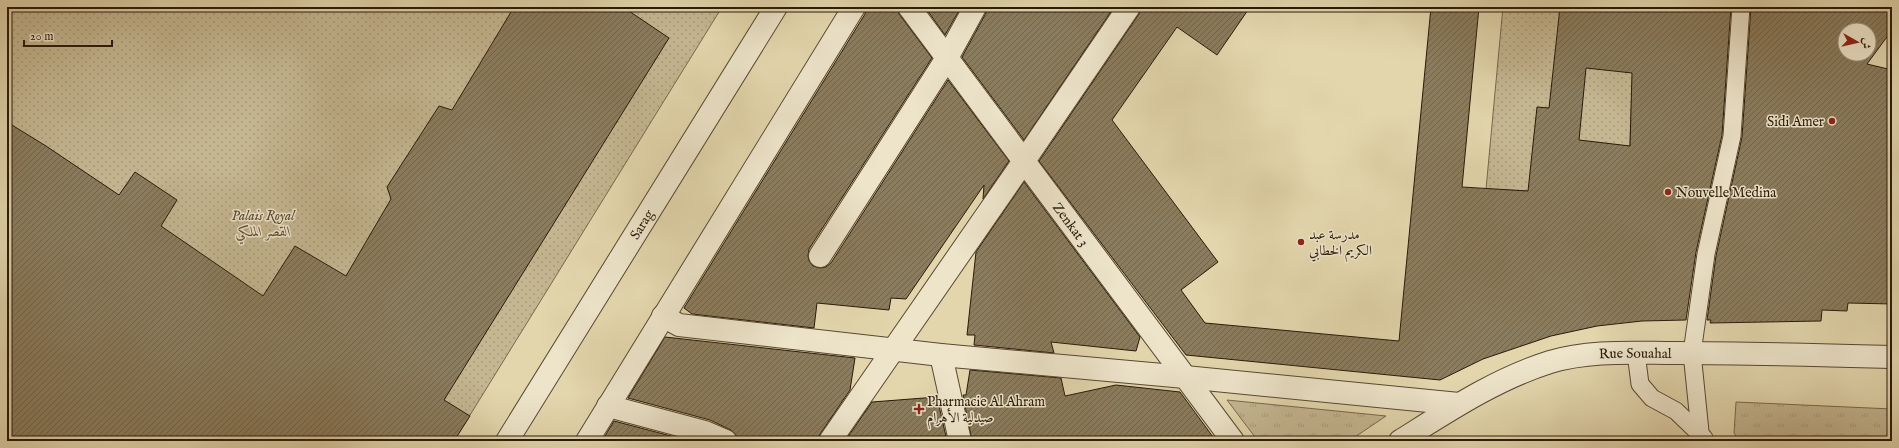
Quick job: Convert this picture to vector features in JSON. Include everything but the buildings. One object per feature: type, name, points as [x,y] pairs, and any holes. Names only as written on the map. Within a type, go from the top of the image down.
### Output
[{"type":"street","name":"Sarag","points":[[507,441],[776,7]]},
{"type":"street","points":[[586,441],[854,7]]},
{"type":"street","name":"Zenkat 3","points":[[909,7],[1233,441]]},
{"type":"street","points":[[820,256],[947,58],[975,7]]},
{"type":"street","points":[[830,441],[1129,7]]},
{"type":"street","points":[[663,316],[679,324],[941,355],[1459,404]]},
{"type":"street","name":"Rue Souahal","points":[[1400,441],[1459,404],[1501,382],[1550,362],[1598,353],[1692,353],[1892,357]]},
{"type":"street","points":[[941,355],[960,441]]},
{"type":"street","points":[[608,406],[703,436],[726,441]]},
{"type":"lane","points":[[1703,439],[1692,353],[1706,254],[1732,136],[1741,7]]},
{"type":"lane","points":[[1636,353],[1640,384],[1652,398],[1676,411],[1703,439]]},
{"type":"path","points":[[7,20],[14,7]]},
{"type":"green space","name":"Palais Royal القصر الملكي","points":[[7,7],[722,7],[454,441],[7,441]]},
{"type":"green space","points":[[1503,7],[1635,7],[1628,196],[1486,189]]},
{"type":"green space","points":[[1227,400],[1386,416],[1349,441],[1258,441]]},
{"type":"green space","points":[[1736,402],[1892,409],[1892,441],[1739,441],[1734,433]]},
{"type":"place","name":"Sidi Amer","points":[[1832,121]]},
{"type":"place","name":"Nouvelle Medina","points":[[1668,192]]},
{"type":"place","name":"مدرسة عبد الكريم الخطابي","points":[[1301,242]]},
{"type":"place","name":"Pharmacie Al Ahram صيدلية الأهرام","points":[[919,409]]}]
